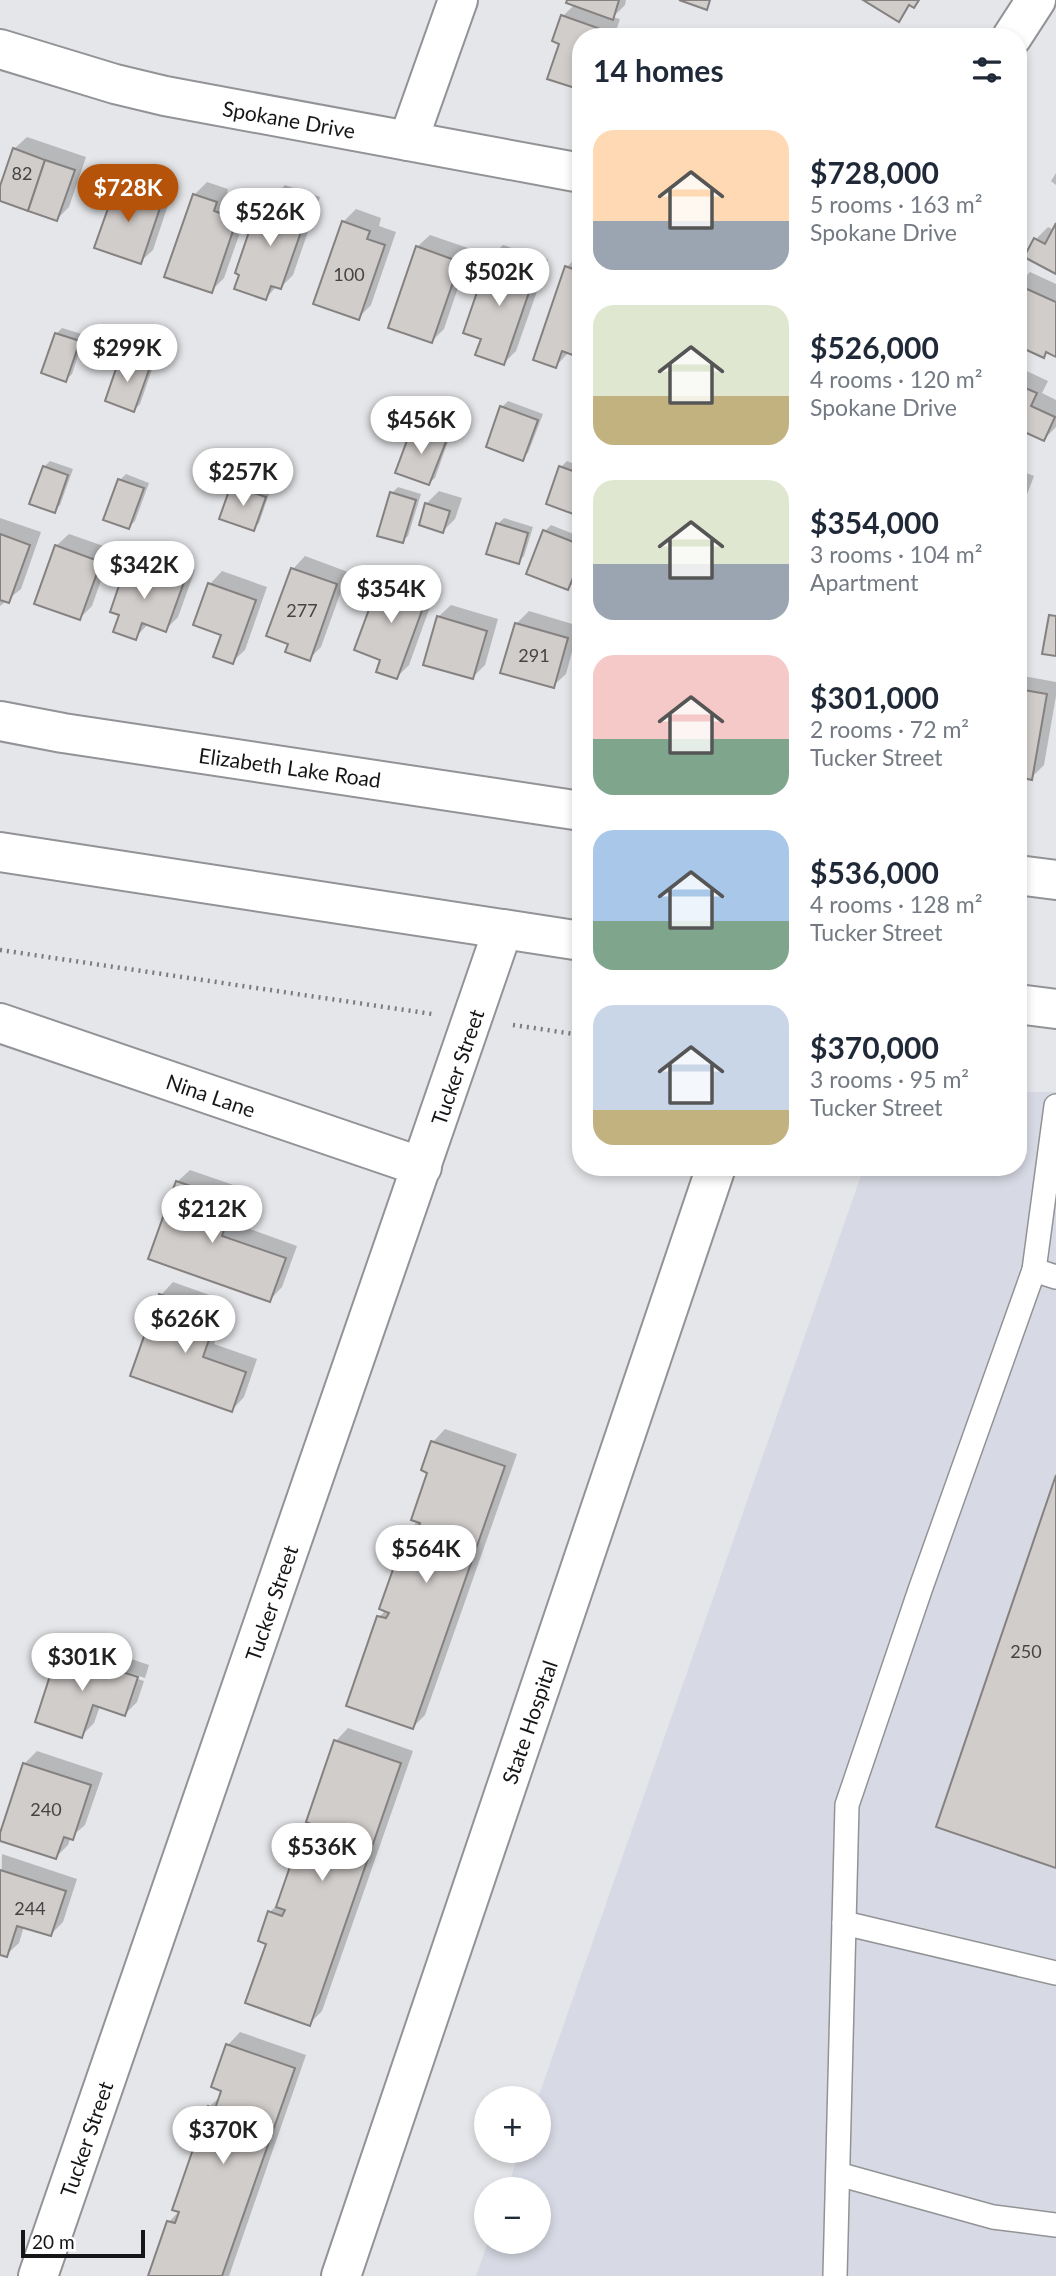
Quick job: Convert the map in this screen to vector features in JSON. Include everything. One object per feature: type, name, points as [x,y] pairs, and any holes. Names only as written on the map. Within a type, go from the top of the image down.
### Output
[{"type":"street","points":[[408,141],[458,0]]},
{"type":"street","points":[[1018,28],[1036,0]]},
{"type":"street","name":"Spokane Drive","points":[[0,49],[115,84],[165,96],[572,171]]},
{"type":"street","name":"Elizabeth Lake Road","points":[[0,721],[63,733],[572,810]]},
{"type":"street","points":[[0,852],[572,940]]},
{"type":"street","points":[[1027,876],[1056,880]]},
{"type":"street","name":"Tucker Street","points":[[38,2276],[503,929]]},
{"type":"street","points":[[1027,1005],[1056,1009]]},
{"type":"street","name":"Nina Lane","points":[[0,1023],[422,1167]]},
{"type":"street","name":"State Hospital","points":[[341,2276],[713,1176]]},
{"type":"lane","points":[[835,2276],[847,1805],[1034,1270],[1056,1106]]},
{"type":"lane","points":[[1034,1270],[1056,1277]]},
{"type":"lane","points":[[844,1923],[1056,1973]]},
{"type":"lane","points":[[838,2174],[992,2217],[1056,2225]]},
{"type":"path","points":[[0,950],[572,1034]]},
{"type":"shaded area","points":[[1027,1092],[1056,1092],[1056,2276],[476,2276],[484,2254],[551,2254],[551,2177],[511,2177],[516,2163],[551,2163],[551,2086],[542,2086],[861,1176],[1027,1176]]},
{"type":"building","points":[[567,0],[619,0],[613,20],[566,3]]},
{"type":"building","points":[[679,0],[710,0],[707,10]]},
{"type":"building","points":[[863,0],[919,0],[914,8],[909,5],[899,22]]},
{"type":"building","points":[[561,15],[598,28],[572,28],[572,87],[547,79],[559,44],[552,41]]},
{"type":"building","points":[[13,148],[45,160],[28,211],[0,201],[0,186]]},
{"type":"building","points":[[45,160],[75,170],[57,221],[28,211]]},
{"type":"building","points":[[117,183],[151,195],[148,204],[160,208],[141,264],[94,248]]},
{"type":"building","points":[[193,194],[217,202],[214,211],[237,219],[212,293],[164,277]]},
{"type":"building","points":[[271,196],[309,209],[281,289],[271,286],[266,300],[234,289],[239,275],[235,273],[254,217],[263,221]]},
{"type":"building","points":[[342,221],[370,231],[367,239],[385,245],[359,320],[313,304]]},
{"type":"building","points":[[1056,223],[1056,274],[1027,259],[1027,251],[1034,238],[1045,244]]},
{"type":"building","points":[[416,246],[460,262],[432,343],[388,328]]},
{"type":"building","points":[[489,257],[536,272],[504,365],[475,355],[481,339],[463,333]]},
{"type":"building","points":[[565,266],[572,269],[572,355],[562,351],[556,368],[533,360]]},
{"type":"building","points":[[1027,289],[1056,302],[1056,357],[1046,352],[1044,358],[1027,350]]},
{"type":"building","points":[[55,333],[80,341],[66,382],[41,373]]},
{"type":"building","points":[[120,357],[150,367],[134,412],[105,401]]},
{"type":"building","points":[[1027,389],[1037,393],[1031,406],[1055,417],[1044,441],[1027,433]]},
{"type":"building","points":[[500,406],[538,420],[523,461],[486,447]]},
{"type":"building","points":[[412,427],[447,439],[429,485],[395,473]]},
{"type":"building","points":[[43,466],[68,475],[55,513],[29,504]]},
{"type":"building","points":[[559,466],[572,471],[572,514],[546,504]]},
{"type":"building","points":[[118,479],[144,488],[129,529],[103,520]]},
{"type":"building","points":[[231,485],[266,497],[254,531],[219,519]]},
{"type":"building","points":[[390,492],[416,500],[403,543],[377,536]]},
{"type":"building","points":[[425,503],[450,511],[443,533],[419,525]]},
{"type":"building","points":[[496,523],[528,533],[519,564],[486,554]]},
{"type":"building","points":[[543,530],[572,541],[572,580],[568,590],[526,574]]},
{"type":"building","points":[[0,534],[30,545],[9,603],[0,600]]},
{"type":"building","points":[[55,545],[101,562],[80,620],[34,604]]},
{"type":"building","points":[[127,562],[184,582],[166,632],[142,623],[136,640],[113,632],[119,615],[110,612]]},
{"type":"building","points":[[291,568],[337,584],[310,661],[285,652],[288,644],[266,636]]},
{"type":"building","points":[[381,577],[428,594],[397,679],[376,672],[380,660],[354,650]]},
{"type":"building","points":[[208,583],[256,600],[233,664],[213,657],[221,635],[193,625]]},
{"type":"building","points":[[1049,615],[1056,616],[1056,656],[1042,654]]},
{"type":"building","points":[[437,616],[487,631],[473,679],[423,665]]},
{"type":"building","points":[[515,623],[568,638],[554,688],[500,673]]},
{"type":"building","points":[[1027,691],[1047,694],[1032,780],[1027,779]]},
{"type":"building","points":[[176,1181],[234,1201],[222,1236],[286,1258],[270,1302],[148,1259]]},
{"type":"building","points":[[159,1294],[218,1314],[203,1357],[246,1372],[232,1412],[130,1376]]},
{"type":"building","points":[[431,1441],[505,1466],[413,1729],[346,1706],[377,1616],[386,1618],[389,1613],[379,1609],[407,1530],[416,1534],[420,1523],[411,1520],[427,1473],[421,1470]]},
{"type":"building","points":[[1056,1475],[1056,1868],[936,1827]]},
{"type":"building","points":[[58,1651],[138,1677],[125,1716],[93,1705],[82,1738],[35,1722]]},
{"type":"building","points":[[334,1740],[401,1763],[310,2026],[245,2003],[266,1944],[258,1941],[268,1911],[282,1916],[285,1910],[276,1907],[303,1829],[312,1832],[314,1825],[306,1822]]},
{"type":"building","points":[[23,1763],[91,1785],[73,1840],[64,1837],[56,1859],[0,1841],[0,1833]]},
{"type":"building","points":[[0,1870],[66,1891],[51,1936],[17,1926],[7,1957],[0,1955]]},
{"type":"building","points":[[226,2044],[295,2068],[222,2276],[148,2276],[167,2221],[175,2223],[179,2212],[172,2210],[208,2106],[215,2109],[221,2091],[211,2087]]}]
